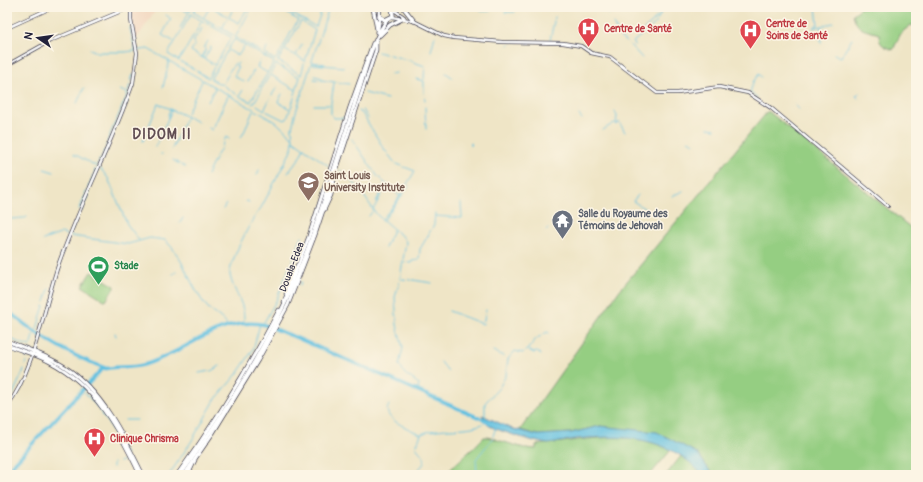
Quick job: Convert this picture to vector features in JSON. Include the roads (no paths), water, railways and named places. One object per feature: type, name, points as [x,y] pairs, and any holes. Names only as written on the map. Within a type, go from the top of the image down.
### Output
[{"type":"highway","points":[[373,7],[378,31]]},
{"type":"highway","points":[[403,7],[414,20]]},
{"type":"highway","points":[[378,8],[380,17],[387,20],[392,17],[393,9]]},
{"type":"highway","name":"Douala-Edea","points":[[376,41],[380,17]]},
{"type":"highway","points":[[376,41],[388,27],[405,19]]},
{"type":"highway","name":"Douala-Edea","points":[[180,475],[216,424],[269,336],[295,282],[313,235],[372,50],[387,20]]},
{"type":"main road","points":[[7,28],[53,7]]},
{"type":"main road","points":[[7,65],[50,41],[131,7],[131,20],[137,51],[133,83],[63,251],[32,352],[19,387],[7,406]]},
{"type":"main road","points":[[393,9],[405,19]]},
{"type":"main road","points":[[392,17],[414,20],[440,34],[454,38],[502,42],[563,42],[581,46],[591,53],[610,57],[657,93],[678,93],[719,87],[748,94],[771,108],[888,206]]},
{"type":"main road","points":[[277,321],[298,282],[376,50],[376,41]]},
{"type":"main road","points":[[277,321],[302,257],[350,107],[376,41]]},
{"type":"main road","points":[[184,475],[230,407],[269,336]]},
{"type":"main road","points":[[177,475],[269,336]]},
{"type":"main road","points":[[7,341],[56,365],[90,390],[105,410],[141,475]]},
{"type":"main road","points":[[7,345],[32,352]]},
{"type":"main road","points":[[188,475],[196,457]]},
{"type":"water","points":[[482,415],[510,428],[538,435],[571,433],[600,426],[657,432],[697,453],[713,475],[702,475],[690,462],[676,453],[645,441],[611,437],[573,439],[549,444],[492,427],[487,424]]},
{"type":"waterway","points":[[179,7],[189,13]]},
{"type":"waterway","points":[[184,7],[190,11],[192,7]]},
{"type":"waterway","points":[[196,7],[193,12],[233,35]]},
{"type":"waterway","points":[[204,17],[210,7]]},
{"type":"waterway","points":[[216,7],[215,9],[227,16]]},
{"type":"waterway","points":[[229,17],[234,7]]},
{"type":"waterway","points":[[228,17],[239,23],[248,7]]},
{"type":"waterway","points":[[276,7],[287,13]]},
{"type":"waterway","points":[[281,7],[288,11]]},
{"type":"waterway","points":[[243,324],[244,312],[230,275],[230,269],[247,230],[261,208],[292,149],[292,128],[295,115],[329,7]]},
{"type":"waterway","points":[[603,7],[609,14]]},
{"type":"waterway","points":[[814,26],[818,25],[816,7]]},
{"type":"waterway","points":[[242,25],[251,9]]},
{"type":"waterway","points":[[656,22],[663,9]]},
{"type":"waterway","points":[[320,14],[321,10]]},
{"type":"waterway","points":[[481,11],[490,11]]},
{"type":"waterway","points":[[289,12],[316,27],[320,15]]},
{"type":"waterway","points":[[505,12],[515,12]]},
{"type":"waterway","points":[[180,28],[188,14]]},
{"type":"waterway","points":[[179,61],[168,54],[191,14]]},
{"type":"waterway","points":[[288,14],[298,20]]},
{"type":"waterway","points":[[166,15],[171,19],[162,35],[173,41]]},
{"type":"waterway","points":[[192,15],[231,37]]},
{"type":"waterway","points":[[637,35],[653,22],[657,16]]},
{"type":"waterway","points":[[550,40],[555,17]]},
{"type":"waterway","points":[[222,29],[227,19]]},
{"type":"waterway","points":[[292,31],[298,20]]},
{"type":"waterway","points":[[285,49],[301,21],[315,30],[305,61]]},
{"type":"waterway","points":[[196,32],[201,22]]},
{"type":"waterway","points":[[635,45],[633,42],[656,23]]},
{"type":"waterway","points":[[813,28],[833,23]]},
{"type":"waterway","points":[[613,24],[621,38],[626,42]]},
{"type":"waterway","points":[[236,36],[241,27]]},
{"type":"waterway","points":[[821,27],[821,43]]},
{"type":"waterway","points":[[130,28],[135,49]]},
{"type":"waterway","points":[[199,34],[202,28]]},
{"type":"waterway","points":[[283,48],[291,32]]},
{"type":"waterway","points":[[186,49],[194,35]]},
{"type":"waterway","points":[[197,35],[193,42],[195,44],[191,51],[215,65]]},
{"type":"waterway","points":[[431,51],[435,36]]},
{"type":"waterway","points":[[235,37],[246,43]]},
{"type":"waterway","points":[[225,48],[231,38]]},
{"type":"waterway","points":[[234,39],[274,62]]},
{"type":"waterway","points":[[834,54],[841,57],[852,39]]},
{"type":"waterway","points":[[228,49],[234,40]]},
{"type":"waterway","points":[[202,57],[206,50],[204,48],[208,41]]},
{"type":"waterway","points":[[247,44],[261,52]]},
{"type":"waterway","points":[[629,44],[642,58]]},
{"type":"waterway","points":[[228,50],[238,56],[245,45]]},
{"type":"waterway","points":[[296,55],[302,45]]},
{"type":"waterway","points":[[204,59],[211,47]]},
{"type":"waterway","points":[[265,53],[267,48]]},
{"type":"waterway","points":[[90,49],[97,52],[125,52],[148,49],[276,122],[293,138]]},
{"type":"waterway","points":[[276,59],[282,49]]},
{"type":"waterway","points":[[179,60],[185,50]]},
{"type":"waterway","points":[[219,59],[224,50]]},
{"type":"waterway","points":[[278,61],[284,50]]},
{"type":"waterway","points":[[285,50],[296,56]]},
{"type":"waterway","points":[[218,67],[227,51]]},
{"type":"waterway","points":[[378,52],[385,54]]},
{"type":"waterway","points":[[264,53],[275,60]]},
{"type":"waterway","points":[[387,54],[396,57]]},
{"type":"waterway","points":[[297,56],[305,61]]},
{"type":"waterway","points":[[397,57],[412,61]]},
{"type":"waterway","points":[[215,65],[218,60]]},
{"type":"waterway","points":[[167,69],[169,61]]},
{"type":"waterway","points":[[260,61],[257,67],[268,73]]},
{"type":"waterway","points":[[278,61],[289,67]]},
{"type":"waterway","points":[[181,62],[194,69]]},
{"type":"waterway","points":[[312,62],[325,64]]},
{"type":"waterway","points":[[413,62],[425,66],[424,79]]},
{"type":"waterway","points":[[228,73],[235,63]]},
{"type":"waterway","points":[[238,63],[236,66],[238,68],[234,76],[244,82]]},
{"type":"waterway","points":[[268,72],[274,63]]},
{"type":"waterway","points":[[260,91],[276,64],[299,77]]},
{"type":"waterway","points":[[301,75],[304,64]]},
{"type":"waterway","points":[[312,64],[344,67]]},
{"type":"waterway","points":[[209,77],[214,67]]},
{"type":"waterway","points":[[211,78],[217,68]]},
{"type":"waterway","points":[[290,68],[301,75]]},
{"type":"waterway","points":[[248,81],[254,70]]},
{"type":"waterway","points":[[163,87],[167,71]]},
{"type":"waterway","points":[[197,71],[208,78]]},
{"type":"waterway","points":[[391,74],[396,73]]},
{"type":"waterway","points":[[446,73],[452,77]]},
{"type":"waterway","points":[[257,91],[267,74]]},
{"type":"waterway","points":[[757,97],[750,93],[753,82],[759,74],[761,77]]},
{"type":"waterway","points":[[128,91],[133,75]]},
{"type":"waterway","points":[[211,79],[222,85],[228,75]]},
{"type":"waterway","points":[[271,75],[296,90]]},
{"type":"waterway","points":[[315,76],[322,78]]},
{"type":"waterway","points":[[296,90],[300,77]]},
{"type":"waterway","points":[[314,79],[349,84]]},
{"type":"waterway","points":[[416,79],[424,81],[424,90]]},
{"type":"waterway","points":[[187,113],[202,81]]},
{"type":"waterway","points":[[331,103],[334,83]]},
{"type":"waterway","points":[[224,86],[236,94]]},
{"type":"waterway","points":[[272,95],[277,87]]},
{"type":"waterway","points":[[77,103],[84,88]]},
{"type":"waterway","points":[[208,102],[215,88]]},
{"type":"waterway","points":[[120,90],[127,93]]},
{"type":"waterway","points":[[240,95],[243,90]]},
{"type":"waterway","points":[[251,101],[257,91]]},
{"type":"waterway","points":[[291,108],[296,91]]},
{"type":"waterway","points":[[424,91],[425,100]]},
{"type":"waterway","points":[[114,126],[128,93]]},
{"type":"waterway","points":[[253,104],[260,93]]},
{"type":"waterway","points":[[365,93],[387,99]]},
{"type":"waterway","points":[[858,98],[856,96],[859,93]]},
{"type":"waterway","points":[[282,94],[278,102],[290,109]]},
{"type":"waterway","points":[[213,128],[228,96]]},
{"type":"waterway","points":[[239,96],[251,102]]},
{"type":"waterway","points":[[264,110],[270,99]]},
{"type":"waterway","points":[[143,141],[158,104],[171,109]]},
{"type":"waterway","points":[[331,104],[331,114],[334,118],[344,118]]},
{"type":"waterway","points":[[257,105],[263,109]]},
{"type":"waterway","points":[[314,105],[329,105]]},
{"type":"waterway","points":[[795,105],[799,109]]},
{"type":"waterway","points":[[425,107],[426,129]]},
{"type":"waterway","points":[[168,115],[170,109]]},
{"type":"waterway","points":[[171,110],[176,112]]},
{"type":"waterway","points":[[155,147],[172,110]]},
{"type":"waterway","points":[[266,111],[284,120],[287,119],[290,110]]},
{"type":"waterway","points":[[363,110],[368,118]]},
{"type":"waterway","points":[[246,127],[253,111]]},
{"type":"waterway","points":[[358,111],[362,113],[384,149],[395,163]]},
{"type":"waterway","points":[[177,112],[198,122]]},
{"type":"waterway","points":[[615,112],[617,116],[616,124]]},
{"type":"waterway","points":[[579,115],[582,119]]},
{"type":"waterway","points":[[184,121],[187,117]]},
{"type":"waterway","points":[[172,149],[184,122]]},
{"type":"waterway","points":[[603,130],[614,123],[616,125],[619,122],[625,132]]},
{"type":"waterway","points":[[107,142],[113,127]]},
{"type":"waterway","points":[[241,138],[246,128]]},
{"type":"waterway","points":[[708,128],[715,129]]},
{"type":"waterway","points":[[224,141],[226,137],[229,139]]},
{"type":"waterway","points":[[352,139],[373,170]]},
{"type":"waterway","points":[[688,140],[694,143]]},
{"type":"waterway","points":[[294,141],[329,166]]},
{"type":"waterway","points":[[216,157],[221,148]]},
{"type":"waterway","points":[[288,173],[298,160],[304,148]]},
{"type":"waterway","points":[[74,154],[96,166]]},
{"type":"waterway","points":[[97,164],[100,159]]},
{"type":"waterway","points":[[207,175],[215,159]]},
{"type":"waterway","points":[[173,160],[179,164]]},
{"type":"waterway","points":[[397,164],[402,166]]},
{"type":"waterway","points":[[181,165],[185,167]]},
{"type":"waterway","points":[[94,173],[96,167]]},
{"type":"waterway","points":[[382,219],[395,204],[415,171],[404,167]]},
{"type":"waterway","points":[[100,168],[108,178],[127,224],[139,240]]},
{"type":"waterway","points":[[44,169],[54,172]]},
{"type":"waterway","points":[[257,175],[259,170]]},
{"type":"waterway","points":[[340,170],[358,187],[377,215],[404,238],[406,242],[399,284],[395,297],[397,325],[403,348],[399,365],[405,374],[419,384],[418,391]]},
{"type":"waterway","points":[[374,171],[378,177]]},
{"type":"waterway","points":[[376,202],[385,183],[380,178]]},
{"type":"waterway","points":[[85,194],[92,179]]},
{"type":"waterway","points":[[373,210],[387,184]]},
{"type":"waterway","points":[[383,221],[409,186]]},
{"type":"waterway","points":[[672,196],[683,191]]},
{"type":"waterway","points":[[83,206],[89,193]]},
{"type":"waterway","points":[[396,193],[400,196]]},
{"type":"waterway","points":[[638,195],[633,201],[645,209]]},
{"type":"waterway","points":[[79,209],[85,196]]},
{"type":"waterway","points":[[435,216],[462,218],[461,203]]},
{"type":"waterway","points":[[223,209],[226,204]]},
{"type":"waterway","points":[[369,216],[372,212]]},
{"type":"waterway","points":[[429,233],[434,225],[435,213]]},
{"type":"waterway","points":[[11,219],[24,218]]},
{"type":"waterway","points":[[180,223],[183,218]]},
{"type":"waterway","points":[[544,233],[548,229]]},
{"type":"waterway","points":[[385,248],[393,230]]},
{"type":"waterway","points":[[61,233],[66,235]]},
{"type":"waterway","points":[[43,240],[60,234]]},
{"type":"waterway","points":[[404,262],[412,263],[412,261],[419,260],[420,249],[429,234]]},
{"type":"waterway","points":[[71,236],[128,244],[150,238],[165,240],[178,255],[202,300],[208,308],[224,321],[228,327]]},
{"type":"waterway","points":[[263,324],[276,301],[302,237]]},
{"type":"waterway","points":[[402,279],[411,280]]},
{"type":"waterway","points":[[413,280],[432,283]]},
{"type":"waterway","points":[[45,302],[49,289]]},
{"type":"waterway","points":[[40,318],[44,306]]},
{"type":"waterway","points":[[7,310],[29,328],[53,344],[105,368]]},
{"type":"waterway","points":[[449,311],[483,324],[486,310]]},
{"type":"waterway","points":[[38,326],[40,319]]},
{"type":"waterway","points":[[7,471],[101,370],[143,365],[158,360],[215,331],[230,326],[245,324],[261,324],[272,328],[489,422]]},
{"type":"waterway","points":[[169,475],[191,442],[215,400],[237,374],[253,350],[260,324]]},
{"type":"waterway","points":[[485,416],[485,403],[499,388],[506,375],[508,359],[515,351],[522,353],[527,350],[536,339],[547,332],[549,333]]},
{"type":"waterway","points":[[31,344],[33,335]]},
{"type":"waterway","points":[[9,338],[22,344]]},
{"type":"waterway","points":[[23,344],[30,346]]},
{"type":"waterway","points":[[7,347],[18,352]]},
{"type":"waterway","points":[[528,350],[534,353],[537,352],[541,355]]},
{"type":"waterway","points":[[493,351],[503,356]]},
{"type":"waterway","points":[[441,362],[448,371]]},
{"type":"waterway","points":[[211,371],[220,366]]},
{"type":"waterway","points":[[199,373],[210,371]]},
{"type":"waterway","points":[[12,396],[23,372]]},
{"type":"waterway","points":[[85,393],[95,404]]},
{"type":"waterway","points":[[7,403],[11,397]]},
{"type":"waterway","points":[[95,404],[103,416]]},
{"type":"waterway","points":[[389,405],[387,410],[388,415],[392,419],[420,434]]},
{"type":"waterway","points":[[104,417],[118,439]]},
{"type":"waterway","points":[[125,420],[137,420]]},
{"type":"waterway","points":[[411,475],[424,463],[423,455],[416,447],[421,434],[429,431],[471,427],[487,422]]},
{"type":"waterway","points":[[493,436],[496,427]]},
{"type":"waterway","points":[[477,475],[476,459],[493,438]]},
{"type":"waterway","points":[[119,442],[126,454]]},
{"type":"waterway","points":[[129,461],[132,465]]},
{"type":"place","name":"Centre de Santé","points":[[589,48]]},
{"type":"place","name":"Centre de Soins de Santé","points":[[750,50]]},
{"type":"place","name":"Saint Louis University Institute","points":[[308,202]]},
{"type":"place","name":"Salle du Royaume des Témoins de Jehovah","points":[[562,240]]},
{"type":"place","name":"Stade","points":[[99,286]]},
{"type":"place","name":"Clinique Chrisma","points":[[95,458]]},
{"type":"district","name":"DIDOM II","points":[[162,134]]}]
